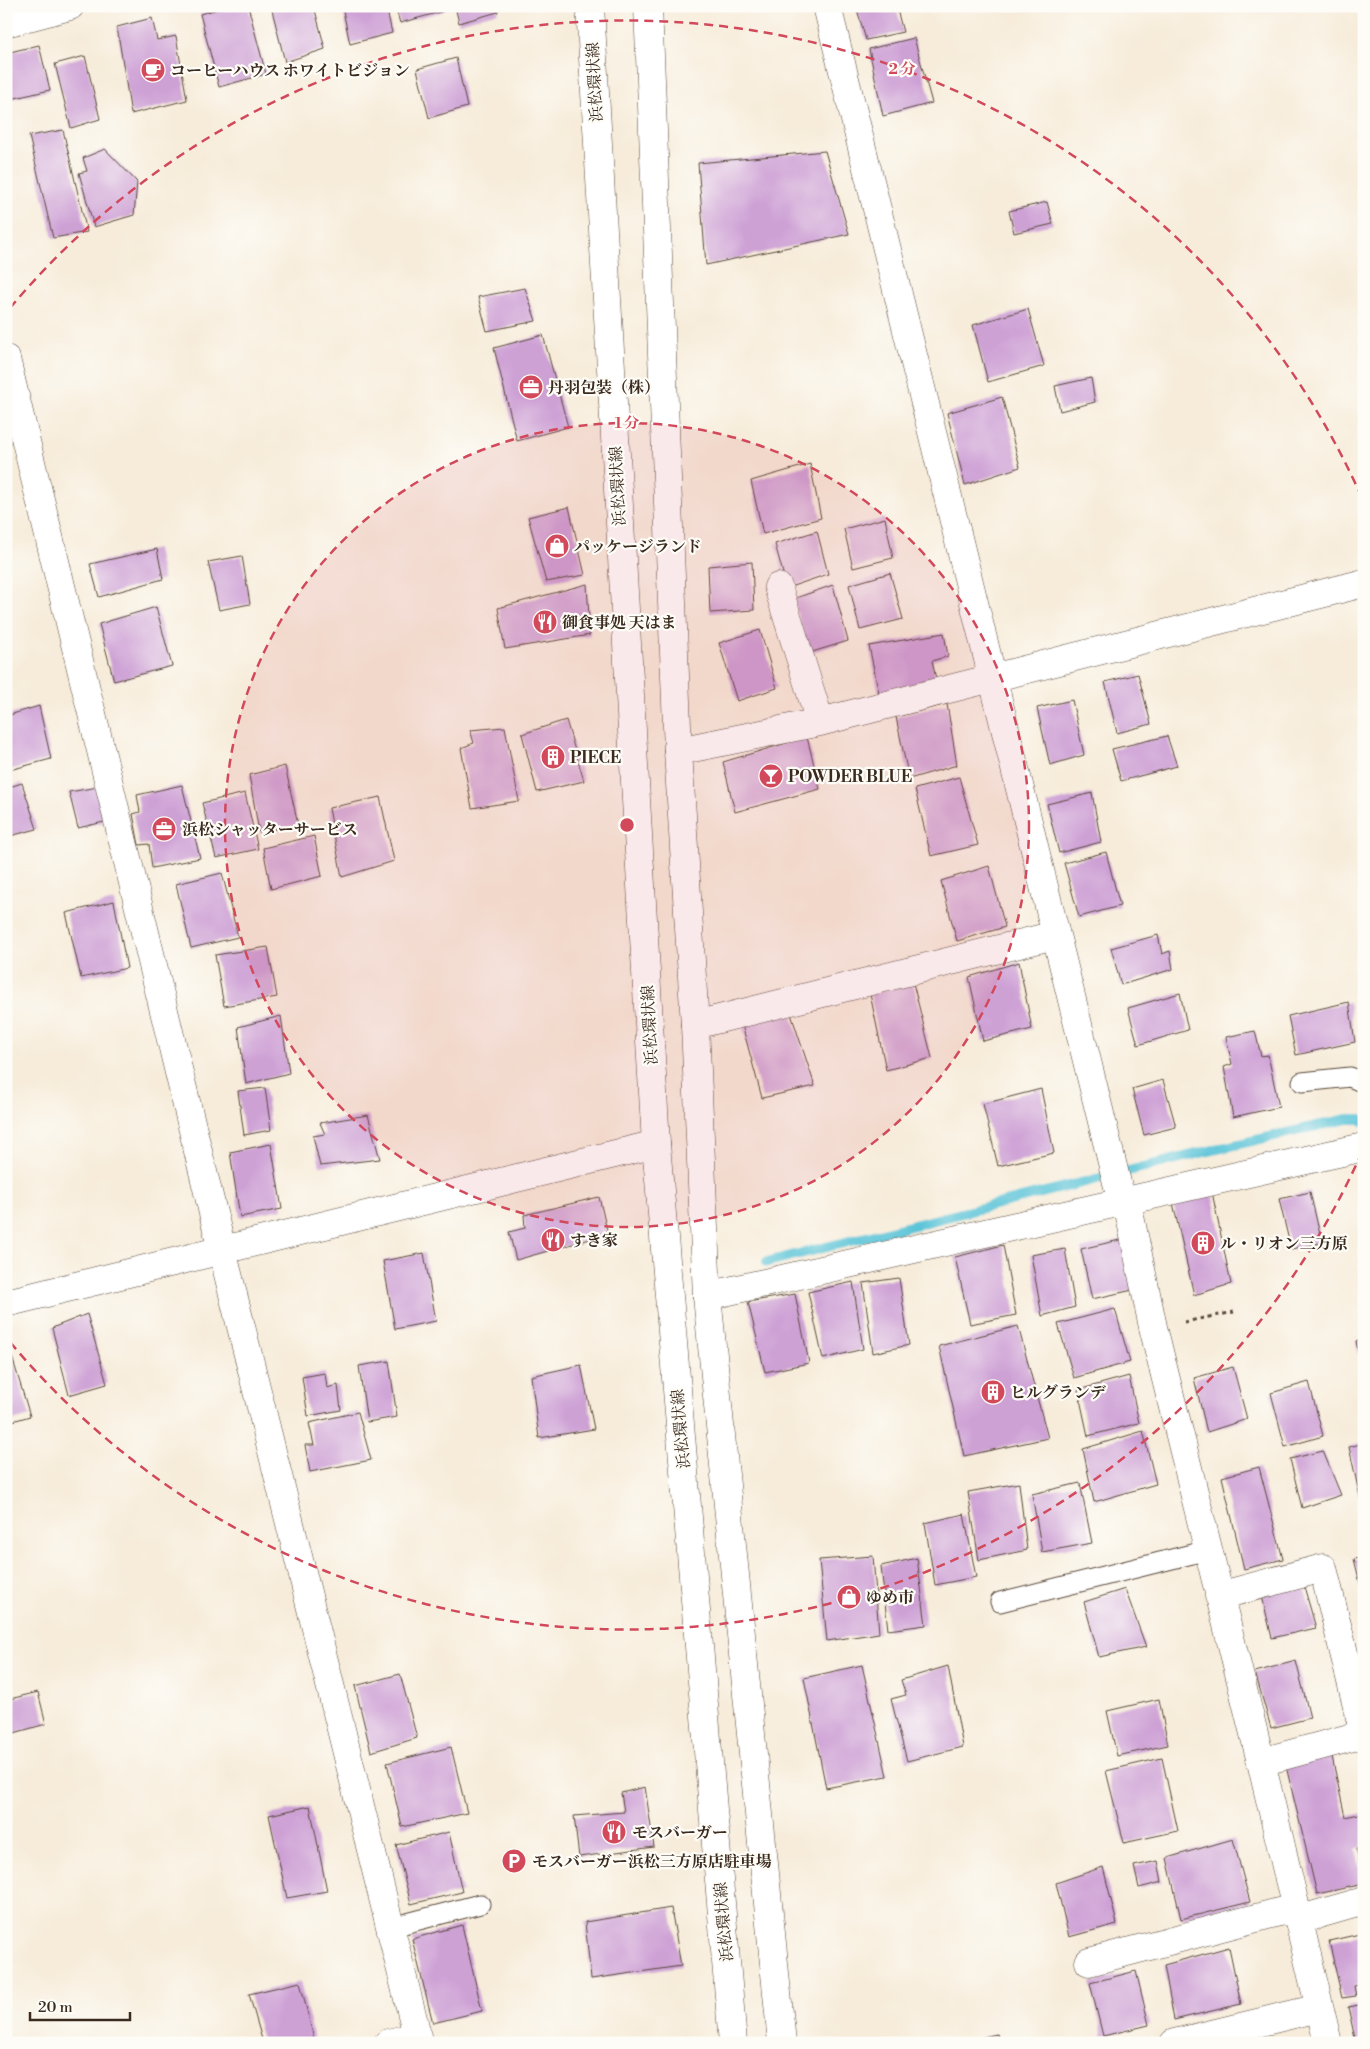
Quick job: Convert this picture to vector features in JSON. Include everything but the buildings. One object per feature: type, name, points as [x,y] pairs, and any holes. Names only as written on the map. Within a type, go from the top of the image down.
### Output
[{"type":"main road","points":[[6,23],[70,6]]},
{"type":"main road","name":"浜松環状線","points":[[590,6],[656,1144],[733,2043]]},
{"type":"main road","points":[[648,6],[678,752],[695,1024],[707,1296],[782,2043]]},
{"type":"main road","points":[[827,6],[1055,935],[1120,1188],[1328,2043]]},
{"type":"main road","points":[[6,359],[222,1250],[419,2039],[388,2043]]},
{"type":"main road","points":[[678,752],[820,722],[1364,582]]},
{"type":"main road","points":[[778,586],[820,722]]},
{"type":"main road","points":[[695,1024],[1055,935]]},
{"type":"main road","points":[[6,1303],[656,1144]]},
{"type":"main road","points":[[707,1296],[1120,1188],[1364,1147]]},
{"type":"main road","points":[[1220,1596],[1323,1568],[1364,1734],[1261,1762]]},
{"type":"main road","points":[[1089,1962],[1296,1914],[1364,1901]]},
{"type":"main road","points":[[1174,2043],[1319,2008]]},
{"type":"lane","points":[[1302,1082],[1350,1077],[1364,1083]]},
{"type":"lane","points":[[1000,1602],[1208,1550]]},
{"type":"lane","points":[[392,1927],[480,1904]]},
{"type":"path","points":[[1153,1327],[1234,1312]]},
{"type":"waterway","points":[[767,1262],[1196,1154],[1347,1119],[1361,1119],[1364,1122]]},
{"type":"place","name":"コーヒーハウス ホワイトビジョン","points":[[153,70]]},
{"type":"place","name":"丹羽包装（株）","points":[[531,387]]},
{"type":"place","name":"パッケージランド","points":[[557,546]]},
{"type":"place","name":"御食事処 天はま","points":[[545,622]]},
{"type":"place","name":"PIECE","points":[[553,757]]},
{"type":"place","name":"POWDER BLUE","points":[[771,776]]},
{"type":"place","name":"浜松シャッターサービス","points":[[164,829]]},
{"type":"place","name":"すき家","points":[[553,1240]]},
{"type":"place","name":"ル・リオン三方原","points":[[1203,1243]]},
{"type":"place","name":"ヒルグランデ","points":[[993,1392]]},
{"type":"place","name":"ゆめ市","points":[[849,1597]]},
{"type":"place","name":"モスバーガー","points":[[614,1832]]},
{"type":"place","name":"モスバーガー浜松三方原店駐車場","points":[[514,1861]]}]
